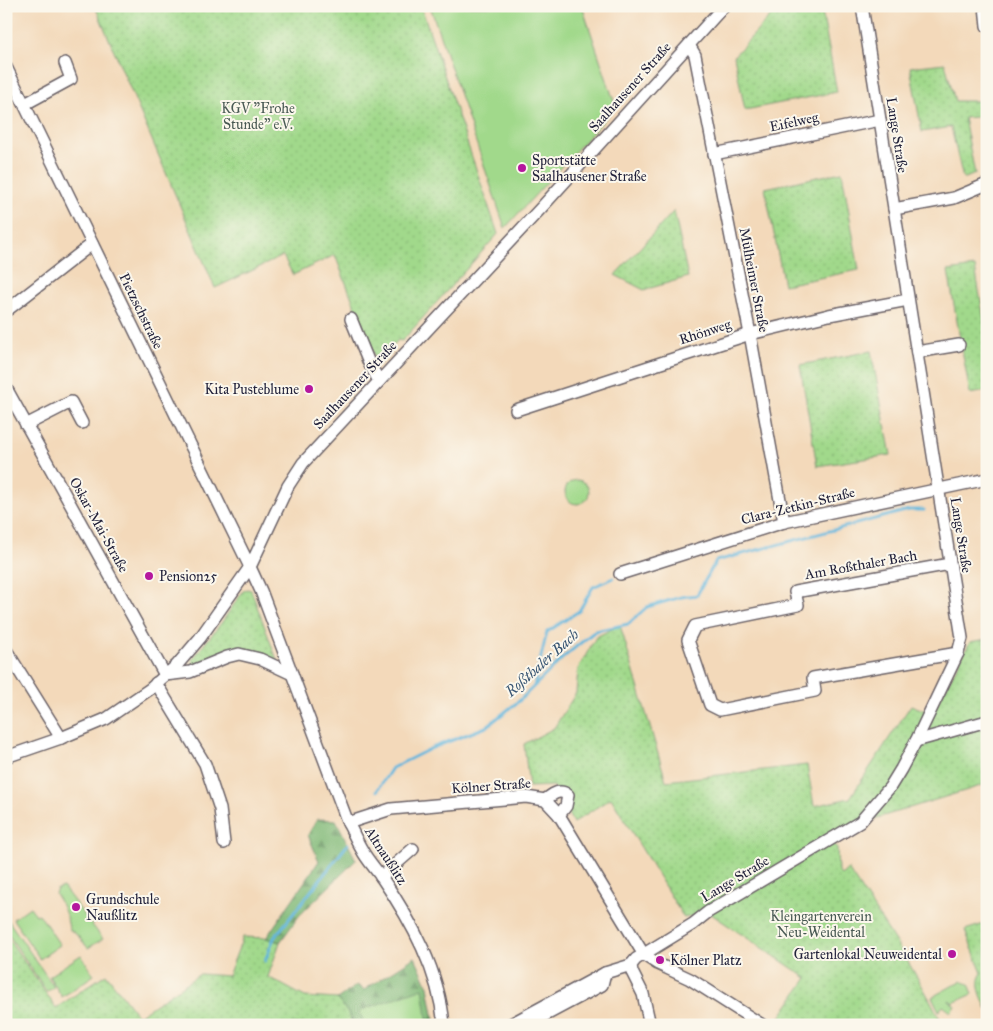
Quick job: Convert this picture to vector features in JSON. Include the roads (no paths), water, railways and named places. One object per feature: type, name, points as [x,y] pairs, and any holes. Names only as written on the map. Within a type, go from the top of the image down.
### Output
[{"type":"street","name":"Saalhausener Straße","points":[[6,756],[61,738],[106,719],[177,664],[200,638],[250,567],[288,486],[298,471],[724,6]]},
{"type":"street","name":"Lange Straße","points":[[631,965],[636,959],[693,924],[708,912],[860,822],[890,787],[916,741],[958,653],[962,638],[862,6]]},
{"type":"street","points":[[985,6],[987,26]]},
{"type":"street","name":"Mülheimer Straße","points":[[689,45],[695,55],[750,334],[784,522]]},
{"type":"street","points":[[25,104],[71,79],[71,74],[65,62]]},
{"type":"street","name":"Pietzschstraße","points":[[6,67],[250,567]]},
{"type":"street","name":"Eifelweg","points":[[714,154],[880,120]]},
{"type":"street","points":[[894,210],[954,198],[987,184]]},
{"type":"street","points":[[6,310],[92,244]]},
{"type":"street","name":"Rhönweg","points":[[516,410],[750,334],[908,300]]},
{"type":"street","points":[[351,319],[369,363],[380,381]]},
{"type":"street","points":[[917,352],[958,345]]},
{"type":"street","name":"Oskar-Mai-Straße","points":[[6,388],[206,764],[220,809],[224,843]]},
{"type":"street","points":[[26,425],[72,402],[82,423]]},
{"type":"street","name":"Clara-Zetkin-Straße","points":[[620,574],[784,522],[987,479]]},
{"type":"street","name":"Am Roßthaler Bach","points":[[950,564],[795,592],[798,605],[695,626],[688,640],[710,705],[720,710],[815,690],[813,678],[958,653]]},
{"type":"street","name":"Altnaußlitz","points":[[250,567],[348,823],[362,851],[382,877],[401,908],[427,958],[436,984],[444,1025]]},
{"type":"street","points":[[6,650],[61,738]]},
{"type":"street","points":[[160,679],[190,672],[239,654],[260,659],[292,674]]},
{"type":"street","points":[[916,741],[987,721]]},
{"type":"street","points":[[545,800],[556,792],[564,792],[568,795],[566,806],[559,815]]},
{"type":"street","name":"Kölner Straße","points":[[348,823],[372,814],[391,810],[526,796],[545,800],[559,815],[644,955]]},
{"type":"street","points":[[382,877],[413,849]]},
{"type":"street","points":[[644,955],[658,964],[690,979],[762,1025]]},
{"type":"street","points":[[509,1025],[605,973],[631,965],[632,972],[643,994],[650,1025]]},
{"type":"street","points":[[527,1025],[602,985],[605,973]]},
{"type":"waterway","name":"Roßthaler Bach","points":[[377,791],[392,768],[432,748],[486,727],[519,701],[565,656],[595,631],[628,624],[647,607],[681,597],[697,595],[716,561],[909,510],[924,510]]},
{"type":"waterway","points":[[534,686],[547,632],[579,611],[593,587],[613,578]]},
{"type":"waterway","name":"Roßthaler Bach","points":[[265,961],[274,938],[348,844]]},
{"type":"place","name":"Sportstätte Saalhausener Straße","points":[[522,168]]},
{"type":"place","name":"Kita Pusteblume","points":[[309,389]]},
{"type":"place","name":"Pension25","points":[[149,576]]},
{"type":"place","name":"Grundschule Naußlitz","points":[[76,907]]},
{"type":"place","name":"Gartenlokal Neuweidental","points":[[952,954]]},
{"type":"place","name":"Kölner Platz","points":[[660,960]]},
{"type":"park label","name":"KGV \"Frohe Stunde\" e.V.","points":[[258,116]]},
{"type":"park label","name":"Kleingartenverein Neu-Weidental","points":[[821,924]]}]
